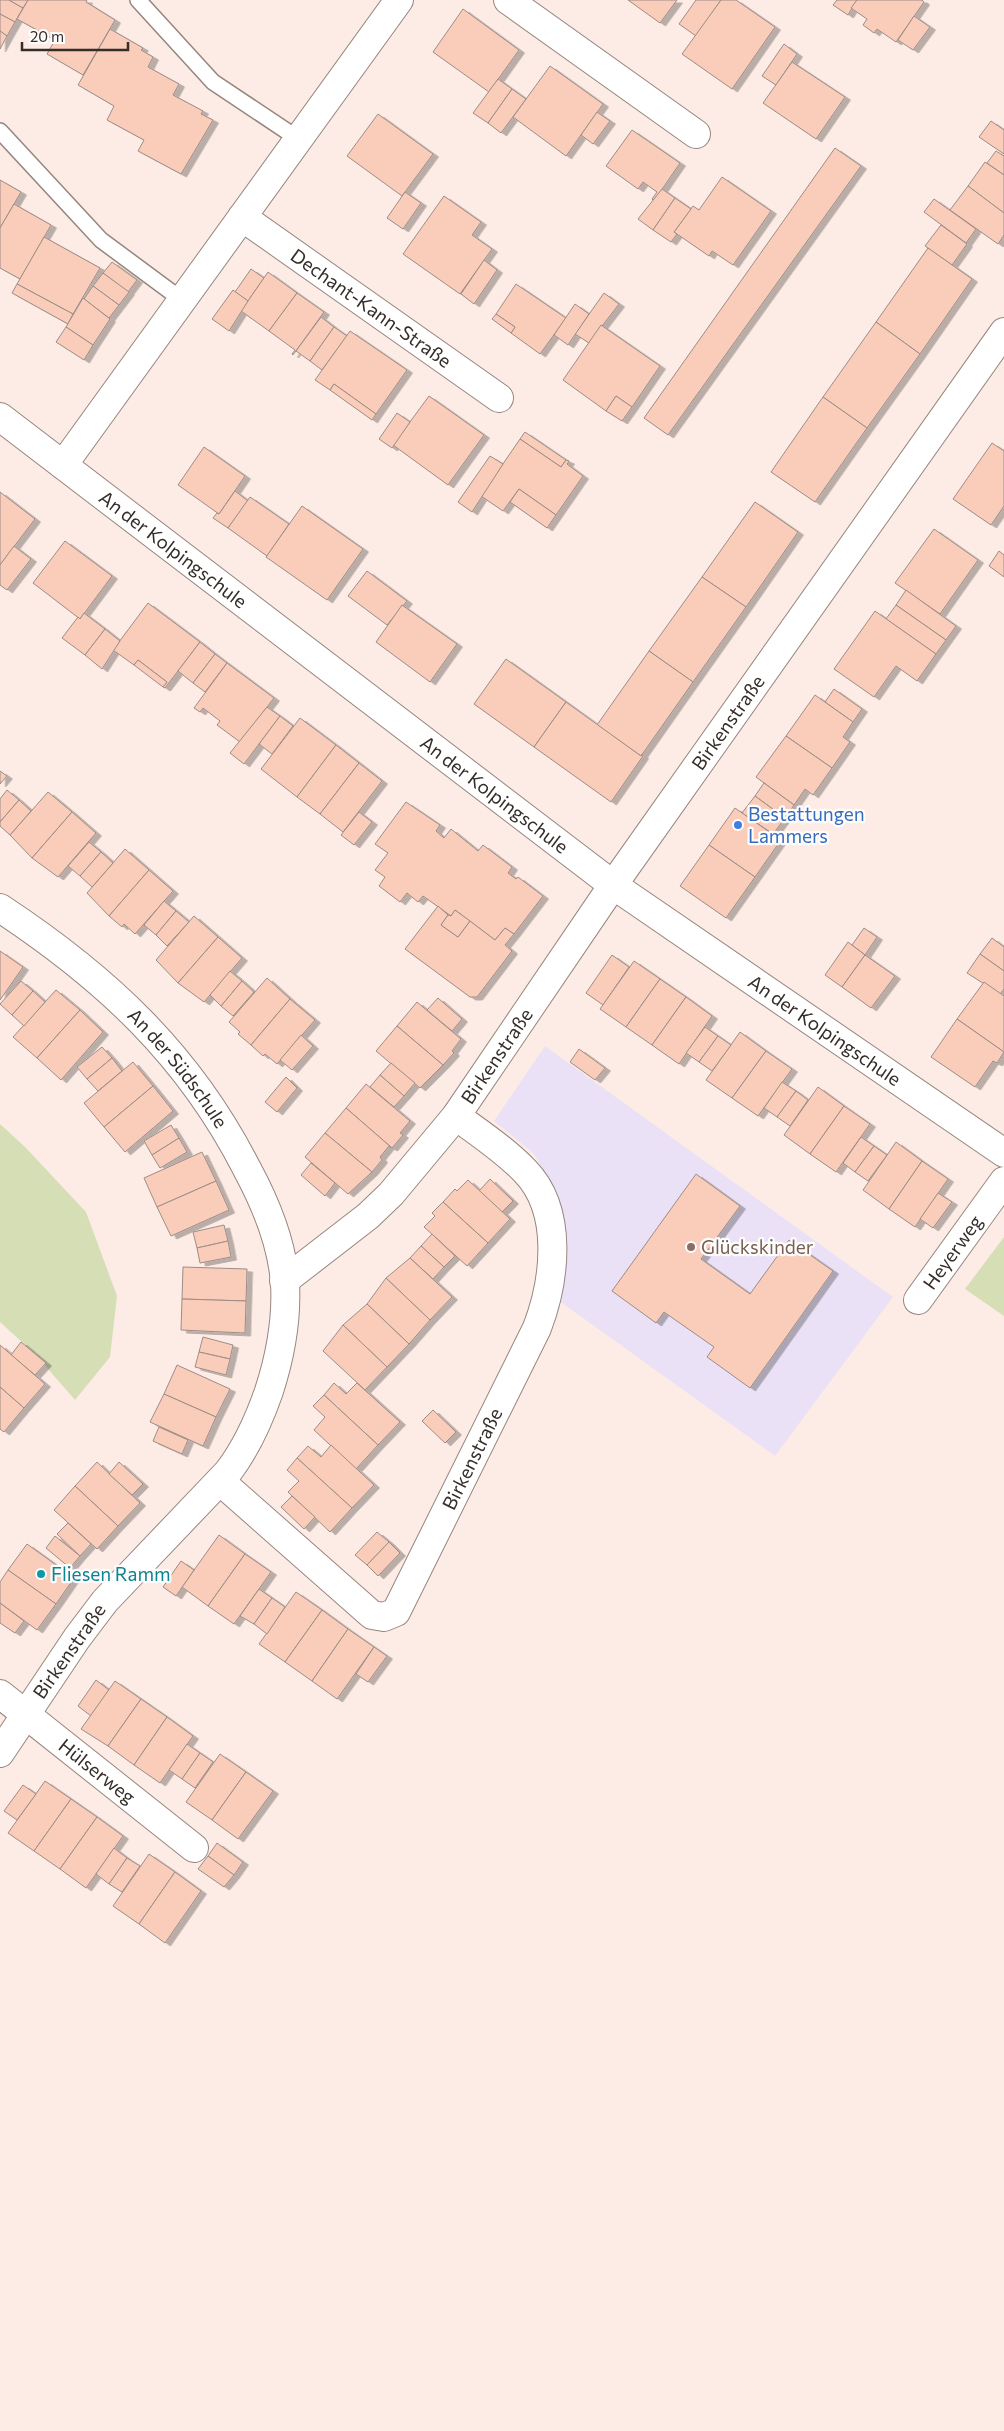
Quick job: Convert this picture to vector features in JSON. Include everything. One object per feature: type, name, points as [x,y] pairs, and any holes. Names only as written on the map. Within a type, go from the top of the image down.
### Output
[{"type":"street","points":[[63,465],[399,0]]},
{"type":"street","points":[[508,0],[696,134]]},
{"type":"street","name":"Dechant-Kann-Straße","points":[[242,216],[499,398]]},
{"type":"street","name":"Birkenstraße","points":[[0,1753],[24,1715],[104,1601],[220,1481],[245,1448],[263,1407],[274,1375],[283,1330],[284,1281],[379,1205],[412,1170],[456,1116],[613,885],[1004,332]]},
{"type":"street","name":"An der Kolpingschule","points":[[0,417],[613,885],[1004,1154]]},
{"type":"street","name":"An der Südschule","points":[[0,908],[95,979],[146,1026],[182,1065],[223,1124],[252,1178],[277,1241],[284,1281]]},
{"type":"street","name":"Birkenstraße","points":[[220,1481],[372,1615],[384,1617],[396,1612],[537,1328],[546,1303],[550,1281],[552,1241],[542,1194],[521,1167],[456,1116]]},
{"type":"street","name":"Heyerweg","points":[[918,1300],[1004,1181]]},
{"type":"street","name":"Hülserweg","points":[[0,1694],[24,1715],[194,1848]]},
{"type":"lane","points":[[138,0],[213,82],[298,138]]},
{"type":"lane","points":[[0,131],[101,240],[182,300]]},
{"type":"shaded area","name":"Glückskinder","points":[[545,1046],[893,1297],[775,1456],[558,1300],[558,1198],[534,1154],[494,1121]]},
{"type":"green space","points":[[0,1124],[25,1147],[86,1212],[117,1296],[110,1357],[75,1400],[36,1355],[0,1322]]},
{"type":"green space","points":[[1004,1237],[1004,1316],[965,1289]]},
{"type":"building","points":[[0,0],[9,0],[23,8],[15,22],[0,14]]},
{"type":"building","points":[[9,0],[28,0],[23,8]]},
{"type":"building","points":[[28,0],[87,0],[86,2],[115,20],[83,75],[47,54],[55,40],[17,19]]},
{"type":"building","points":[[628,0],[677,0],[660,23]]},
{"type":"building","points":[[696,0],[721,0],[696,36],[679,24]]},
{"type":"building","points":[[721,0],[736,0],[775,27],[732,89],[682,54]]},
{"type":"building","points":[[837,0],[857,0],[848,15],[833,5]]},
{"type":"building","points":[[857,0],[922,0],[924,2],[896,42],[877,29],[874,33],[863,25],[867,19],[851,8]]},
{"type":"building","points":[[463,9],[519,50],[489,92],[433,52]]},
{"type":"building","points":[[0,14],[15,22],[7,36],[0,31]]},
{"type":"building","points":[[914,16],[930,27],[913,50],[898,40]]},
{"type":"building","points":[[110,29],[143,48],[141,50],[153,57],[148,67],[179,84],[173,95],[203,111],[201,114],[213,120],[181,174],[138,151],[144,140],[107,120],[114,106],[78,85]]},
{"type":"building","points":[[0,31],[7,36],[0,49]]},
{"type":"building","points":[[784,44],[797,54],[776,85],[762,76]]},
{"type":"building","points":[[792,62],[845,97],[816,139],[763,103]]},
{"type":"building","points":[[550,66],[603,104],[566,156],[513,117]]},
{"type":"building","points":[[498,79],[512,89],[488,123],[473,113]]},
{"type":"building","points":[[512,89],[526,99],[501,133],[488,123]]},
{"type":"building","points":[[597,112],[610,121],[593,144],[581,135]]},
{"type":"building","points":[[378,114],[433,154],[402,196],[347,156]]},
{"type":"building","points":[[991,121],[1004,130],[1004,154],[979,137]]},
{"type":"building","points":[[632,130],[680,163],[654,201],[652,199],[657,192],[643,182],[638,189],[606,166]]},
{"type":"building","points":[[835,148],[861,166],[668,435],[644,418]]},
{"type":"building","points":[[996,151],[1004,156],[1004,175],[987,163]]},
{"type":"building","points":[[985,162],[1004,175],[1004,213],[968,186]]},
{"type":"building","points":[[722,177],[771,211],[733,265],[712,251],[709,256],[674,232],[693,206],[699,210]]},
{"type":"building","points":[[0,180],[21,192],[0,228]]},
{"type":"building","points":[[968,186],[1004,213],[1004,235],[998,244],[950,210]]},
{"type":"building","points":[[662,189],[675,198],[653,230],[638,219]]},
{"type":"building","points":[[405,192],[421,203],[403,229],[387,218]]},
{"type":"building","points":[[444,196],[481,222],[472,235],[492,249],[460,294],[403,254]]},
{"type":"building","points":[[675,198],[691,209],[674,232],[677,234],[671,242],[653,230]]},
{"type":"building","points":[[934,199],[976,229],[966,243],[924,212]]},
{"type":"building","points":[[14,204],[51,225],[20,279],[0,268],[0,228]]},
{"type":"building","points":[[941,225],[967,244],[952,265],[925,246]]},
{"type":"building","points":[[44,237],[100,268],[73,314],[17,284]]},
{"type":"building","points":[[928,248],[972,279],[920,354],[876,322]]},
{"type":"building","points":[[484,260],[497,270],[474,304],[461,294]]},
{"type":"building","points":[[112,262],[137,280],[128,292],[103,273]]},
{"type":"building","points":[[251,269],[264,278],[248,301],[235,292]]},
{"type":"building","points":[[268,272],[297,293],[269,331],[241,311]]},
{"type":"building","points":[[103,273],[129,292],[119,305],[93,286]]},
{"type":"building","points":[[17,284],[73,314],[68,324],[12,293]]},
{"type":"building","points":[[516,284],[566,318],[540,354],[511,333],[515,327],[496,314]]},
{"type":"building","points":[[93,286],[119,305],[109,318],[84,299]]},
{"type":"building","points":[[233,290],[248,301],[229,331],[212,319]]},
{"type":"building","points":[[297,293],[324,312],[293,355],[295,350],[269,331]]},
{"type":"building","points":[[604,293],[619,304],[589,343],[575,334]]},
{"type":"building","points":[[83,298],[110,319],[93,345],[66,327]]},
{"type":"building","points":[[575,304],[589,314],[568,345],[554,335]]},
{"type":"building","points":[[496,314],[515,327],[511,333],[492,319]]},
{"type":"building","points":[[321,317],[334,327],[310,361],[296,351]]},
{"type":"building","points":[[876,322],[920,354],[867,428],[823,397]]},
{"type":"building","points":[[601,325],[660,366],[632,407],[616,396],[606,411],[563,380]]},
{"type":"building","points":[[66,327],[93,345],[84,360],[56,342]]},
{"type":"building","points":[[334,327],[347,336],[322,370],[310,361]]},
{"type":"building","points":[[350,331],[407,370],[376,414],[334,384],[330,390],[315,380]]},
{"type":"building","points":[[334,384],[376,414],[372,420],[330,390]]},
{"type":"building","points":[[429,396],[484,435],[448,485],[393,445]]},
{"type":"building","points":[[616,396],[632,407],[622,421],[606,411]]},
{"type":"building","points":[[823,397],[867,428],[815,502],[771,472]]},
{"type":"building","points":[[397,413],[410,422],[392,448],[379,439]]},
{"type":"building","points":[[525,432],[566,460],[561,467],[520,439]]},
{"type":"building","points":[[520,439],[561,467],[566,460],[569,461],[567,464],[583,476],[556,515],[519,489],[503,511],[481,496]]},
{"type":"building","points":[[992,443],[1004,451],[1004,506],[991,525],[953,499]]},
{"type":"building","points":[[204,447],[245,476],[219,514],[178,485]]},
{"type":"building","points":[[490,456],[503,464],[472,512],[458,502]]},
{"type":"building","points":[[519,489],[556,515],[547,528],[510,502]]},
{"type":"building","points":[[235,491],[248,501],[228,528],[213,518],[217,513],[219,514]]},
{"type":"building","points":[[0,492],[35,519],[0,565]]},
{"type":"building","points":[[250,497],[289,524],[267,556],[228,528]]},
{"type":"building","points":[[755,502],[798,532],[746,607],[702,577]]},
{"type":"building","points":[[302,506],[363,549],[327,600],[266,557]]},
{"type":"building","points":[[934,529],[978,560],[940,614],[895,583]]},
{"type":"building","points":[[65,541],[112,576],[80,619],[33,583]]},
{"type":"building","points":[[14,546],[31,559],[7,590],[0,585],[0,565]]},
{"type":"building","points":[[999,551],[1004,555],[1004,577],[989,566]]},
{"type":"building","points":[[367,571],[407,601],[387,625],[348,596]]},
{"type":"building","points":[[702,577],[746,607],[693,682],[649,651]]},
{"type":"building","points":[[906,590],[956,626],[946,640],[896,605]]},
{"type":"building","points":[[148,603],[200,642],[165,688],[163,687],[167,682],[138,660],[134,665],[113,650]]},
{"type":"building","points":[[402,605],[457,644],[430,682],[376,642]]},
{"type":"building","points":[[896,605],[946,640],[936,654],[886,619]]},
{"type":"building","points":[[875,611],[936,654],[917,681],[896,666],[874,697],[834,669]]},
{"type":"building","points":[[84,613],[105,629],[85,655],[62,638],[78,617],[80,619]]},
{"type":"building","points":[[105,629],[120,641],[102,669],[85,655]]},
{"type":"building","points":[[200,642],[215,654],[193,683],[178,671]]},
{"type":"building","points":[[649,651],[693,682],[641,756],[597,725]]},
{"type":"building","points":[[215,654],[227,663],[205,692],[193,683]]},
{"type":"building","points":[[506,659],[566,702],[534,747],[474,704]]},
{"type":"building","points":[[138,660],[167,682],[163,687],[134,665]]},
{"type":"building","points":[[227,663],[274,698],[240,742],[217,725],[220,721],[203,708],[200,712],[194,708]]},
{"type":"building","points":[[834,689],[862,709],[853,722],[825,702]]},
{"type":"building","points":[[815,695],[853,722],[843,737],[850,742],[832,768],[786,736]]},
{"type":"building","points":[[566,702],[643,756],[611,802],[534,747]]},
{"type":"building","points":[[267,707],[280,716],[244,764],[230,753]]},
{"type":"building","points":[[280,716],[293,726],[272,754],[259,744]]},
{"type":"building","points":[[300,718],[336,745],[297,797],[261,769]]},
{"type":"building","points":[[786,736],[832,768],[813,795],[805,789],[794,805],[756,777]]},
{"type":"building","points":[[336,745],[359,763],[320,814],[297,797]]},
{"type":"building","points":[[359,763],[382,781],[343,832],[320,814]]},
{"type":"building","points":[[0,771],[7,776],[0,784]]},
{"type":"building","points":[[764,783],[794,805],[785,818],[755,796]]},
{"type":"building","points":[[7,790],[19,800],[0,822],[0,799]]},
{"type":"building","points":[[48,792],[72,812],[32,858],[10,835]]},
{"type":"building","points":[[755,796],[785,818],[773,834],[742,813]]},
{"type":"building","points":[[19,800],[31,811],[10,835],[0,826],[0,822]]},
{"type":"building","points":[[406,802],[440,825],[436,831],[444,838],[451,829],[478,851],[483,845],[512,867],[508,873],[516,879],[518,877],[543,896],[514,934],[505,928],[495,940],[455,910],[451,916],[423,896],[418,902],[407,893],[400,902],[379,886],[385,877],[375,870],[388,853],[375,844]]},
{"type":"building","points":[[735,808],[781,840],[755,877],[709,845]]},
{"type":"building","points":[[72,812],[96,833],[58,877],[32,858]]},
{"type":"building","points":[[359,812],[372,822],[354,845],[341,835]]},
{"type":"building","points":[[89,842],[101,852],[80,876],[68,866]]},
{"type":"building","points":[[709,845],[755,877],[726,918],[680,886]]},
{"type":"building","points":[[125,849],[149,870],[109,916],[87,893]]},
{"type":"building","points":[[101,852],[113,863],[92,887],[80,876]]},
{"type":"building","points":[[149,870],[173,891],[135,934],[124,924],[122,927],[109,916]]},
{"type":"building","points":[[164,901],[176,911],[156,935],[144,925]]},
{"type":"building","points":[[438,906],[448,915],[441,925],[458,937],[470,921],[495,940],[505,928],[514,934],[505,945],[512,951],[477,997],[470,997],[405,949]]},
{"type":"building","points":[[455,910],[470,921],[458,937],[441,925],[448,915],[451,916]]},
{"type":"building","points":[[176,911],[189,922],[167,946],[156,935]]},
{"type":"building","points":[[194,916],[218,937],[178,983],[156,960]]},
{"type":"building","points":[[864,928],[877,937],[865,955],[852,945]]},
{"type":"building","points":[[218,937],[242,958],[204,1002],[178,983]]},
{"type":"building","points":[[992,938],[1004,947],[1004,971],[980,954]]},
{"type":"building","points":[[848,942],[865,955],[842,987],[825,975]]},
{"type":"building","points":[[0,951],[23,967],[0,1000]]},
{"type":"building","points":[[980,954],[1004,971],[1004,989],[1000,994],[967,973]]},
{"type":"building","points":[[612,955],[629,967],[603,1005],[586,993]]},
{"type":"building","points":[[865,955],[895,976],[871,1008],[842,987]]},
{"type":"building","points":[[634,961],[660,979],[626,1027],[600,1009]]},
{"type":"building","points":[[230,971],[242,981],[221,1006],[210,995]]},
{"type":"building","points":[[267,978],[290,999],[251,1045],[238,1034],[240,1032],[229,1022]]},
{"type":"building","points":[[660,979],[686,997],[652,1045],[626,1027]]},
{"type":"building","points":[[21,981],[33,991],[12,1015],[0,1004]]},
{"type":"building","points":[[242,981],[254,992],[233,1016],[221,1006]]},
{"type":"building","points":[[984,982],[1004,996],[1004,1052],[957,1019]]},
{"type":"building","points":[[56,990],[80,1010],[37,1058],[13,1037]]},
{"type":"building","points":[[33,991],[45,1002],[24,1026],[12,1015]]},
{"type":"building","points":[[686,997],[712,1016],[679,1064],[652,1045]]},
{"type":"building","points":[[438,998],[462,1019],[452,1031],[427,1010]]},
{"type":"building","points":[[290,999],[315,1020],[277,1064],[265,1054],[263,1056],[251,1045]]},
{"type":"building","points":[[417,1002],[461,1039],[452,1051],[454,1053],[443,1065],[397,1026]]},
{"type":"building","points":[[80,1010],[103,1032],[61,1080],[37,1058]]},
{"type":"building","points":[[957,1019],[1004,1052],[997,1063],[993,1061],[975,1087],[931,1057]]},
{"type":"building","points":[[397,1026],[443,1065],[420,1088],[376,1051]]},
{"type":"building","points":[[705,1027],[718,1036],[699,1062],[686,1053]]},
{"type":"building","points":[[740,1032],[766,1051],[732,1098],[706,1080]]},
{"type":"building","points":[[301,1035],[313,1046],[292,1070],[280,1060]]},
{"type":"building","points":[[718,1036],[731,1045],[712,1071],[699,1062]]},
{"type":"building","points":[[102,1047],[112,1058],[87,1079],[77,1067]]},
{"type":"building","points":[[579,1049],[605,1068],[595,1080],[570,1062]]},
{"type":"building","points":[[766,1051],[792,1069],[758,1116],[732,1098]]},
{"type":"building","points":[[112,1058],[122,1071],[98,1091],[87,1079]]},
{"type":"building","points":[[133,1062],[153,1086],[104,1127],[84,1103]]},
{"type":"building","points":[[391,1063],[415,1083],[404,1096],[380,1075]]},
{"type":"building","points":[[380,1075],[404,1096],[394,1107],[370,1087]]},
{"type":"building","points":[[286,1077],[297,1088],[277,1112],[265,1102]]},
{"type":"building","points":[[782,1082],[796,1091],[777,1117],[764,1108]]},
{"type":"building","points":[[366,1084],[410,1121],[400,1133],[403,1135],[392,1148],[346,1108]]},
{"type":"building","points":[[153,1086],[173,1111],[125,1152],[104,1127]]},
{"type":"building","points":[[818,1087],[844,1106],[810,1154],[784,1135]]},
{"type":"building","points":[[796,1091],[808,1100],[790,1126],[777,1117]]},
{"type":"building","points":[[844,1106],[870,1124],[836,1172],[810,1154]]},
{"type":"building","points":[[346,1108],[392,1148],[389,1146],[380,1157],[382,1160],[372,1172],[325,1133]]},
{"type":"building","points":[[171,1125],[179,1138],[152,1155],[144,1141]]},
{"type":"building","points":[[325,1133],[372,1172],[348,1194],[305,1157]]},
{"type":"building","points":[[861,1137],[874,1146],[855,1172],[843,1163]]},
{"type":"building","points":[[179,1138],[187,1152],[160,1168],[152,1155]]},
{"type":"building","points":[[896,1142],[922,1161],[889,1209],[863,1190]]},
{"type":"building","points":[[874,1146],[887,1155],[868,1181],[855,1172]]},
{"type":"building","points":[[202,1152],[216,1181],[157,1207],[144,1178]]},
{"type":"building","points":[[922,1161],[948,1179],[915,1227],[889,1209]]},
{"type":"building","points":[[311,1163],[335,1183],[325,1196],[301,1175]]},
{"type":"building","points":[[696,1174],[740,1206],[701,1259],[750,1294],[789,1240],[833,1271],[750,1388],[707,1357],[714,1347],[664,1312],[656,1323],[612,1291]]},
{"type":"building","points":[[490,1179],[513,1201],[502,1212],[479,1191]]},
{"type":"building","points":[[468,1180],[510,1219],[488,1243],[443,1202],[455,1189],[457,1191]]},
{"type":"building","points":[[216,1181],[229,1210],[171,1236],[157,1207]]},
{"type":"building","points":[[938,1193],[952,1202],[933,1228],[920,1219]]},
{"type":"building","points":[[443,1202],[488,1243],[467,1266],[424,1227],[435,1216],[432,1213]]},
{"type":"building","points":[[224,1225],[228,1241],[197,1248],[193,1232]]},
{"type":"building","points":[[432,1234],[455,1256],[444,1267],[421,1246]]},
{"type":"building","points":[[228,1241],[231,1257],[200,1263],[197,1248]]},
{"type":"building","points":[[421,1246],[444,1267],[433,1279],[410,1258]]},
{"type":"building","points":[[410,1258],[452,1297],[430,1320],[386,1278]]},
{"type":"building","points":[[183,1267],[247,1269],[246,1301],[182,1299]]},
{"type":"building","points":[[386,1278],[430,1320],[409,1344],[367,1304]]},
{"type":"building","points":[[182,1299],[246,1301],[245,1333],[181,1330]]},
{"type":"building","points":[[367,1304],[409,1344],[387,1367],[343,1325]]},
{"type":"building","points":[[343,1325],[387,1367],[365,1390],[323,1351]]},
{"type":"building","points":[[203,1337],[233,1345],[230,1359],[199,1352]]},
{"type":"building","points":[[21,1342],[46,1363],[35,1375],[11,1355]]},
{"type":"building","points":[[0,1345],[45,1384],[24,1408],[0,1387]]},
{"type":"building","points":[[199,1352],[230,1359],[226,1375],[195,1367]]},
{"type":"building","points":[[177,1365],[230,1389],[216,1417],[164,1394]]},
{"type":"building","points":[[334,1383],[346,1394],[357,1383],[400,1422],[378,1445],[324,1395]]},
{"type":"building","points":[[0,1387],[24,1408],[4,1432],[0,1429]]},
{"type":"building","points":[[164,1394],[216,1417],[203,1446],[150,1422]]},
{"type":"building","points":[[324,1395],[378,1445],[356,1469],[314,1430],[325,1417],[313,1406]]},
{"type":"building","points":[[433,1410],[456,1432],[445,1443],[422,1421]]},
{"type":"building","points":[[159,1427],[188,1440],[182,1454],[153,1441]]},
{"type":"building","points":[[331,1445],[374,1485],[352,1508],[297,1458],[308,1446],[321,1457]]},
{"type":"building","points":[[297,1458],[352,1508],[330,1532],[288,1492],[299,1481],[287,1470]]},
{"type":"building","points":[[97,1462],[140,1503],[118,1526],[75,1486]]},
{"type":"building","points":[[119,1462],[143,1484],[132,1495],[109,1474]]},
{"type":"building","points":[[75,1486],[118,1526],[97,1549],[54,1510]]},
{"type":"building","points":[[292,1496],[315,1517],[304,1529],[281,1507]]},
{"type":"building","points":[[68,1523],[91,1544],[80,1556],[57,1534]]},
{"type":"building","points":[[377,1532],[389,1542],[367,1565],[355,1555]]},
{"type":"building","points":[[219,1535],[245,1554],[208,1606],[182,1587]]},
{"type":"building","points":[[55,1536],[80,1556],[70,1568],[46,1548]]},
{"type":"building","points":[[389,1542],[400,1553],[378,1576],[367,1565]]},
{"type":"building","name":"Fliesen Ramm","points":[[27,1544],[74,1578],[56,1604],[8,1570]]},
{"type":"building","points":[[245,1554],[271,1572],[234,1624],[208,1606]]},
{"type":"building","points":[[181,1561],[194,1570],[176,1596],[163,1587]]},
{"type":"building","points":[[8,1570],[56,1604],[37,1630],[0,1603],[0,1582]]},
{"type":"building","points":[[259,1589],[272,1598],[254,1624],[240,1616]]},
{"type":"building","points":[[296,1592],[322,1610],[285,1662],[259,1644]]},
{"type":"building","points":[[272,1598],[285,1607],[267,1634],[254,1624]]},
{"type":"building","points":[[0,1603],[24,1621],[15,1633],[0,1623]]},
{"type":"building","points":[[322,1610],[348,1629],[312,1681],[285,1662]]},
{"type":"building","points":[[348,1629],[374,1647],[337,1699],[312,1681]]},
{"type":"building","points":[[374,1647],[387,1656],[368,1682],[356,1674]]},
{"type":"building","points":[[96,1680],[109,1690],[91,1716],[78,1706]]},
{"type":"building","points":[[115,1681],[141,1699],[108,1746],[81,1729]]},
{"type":"building","points":[[141,1699],[167,1717],[134,1765],[108,1746]]},
{"type":"building","points":[[167,1717],[193,1736],[160,1783],[134,1765]]},
{"type":"building","points":[[187,1744],[200,1753],[182,1779],[169,1770]]},
{"type":"building","points":[[200,1753],[213,1762],[195,1788],[182,1779]]},
{"type":"building","points":[[220,1754],[246,1772],[212,1820],[186,1802]]},
{"type":"building","points":[[246,1772],[273,1791],[238,1839],[212,1820]]},
{"type":"building","points":[[45,1781],[71,1799],[34,1851],[8,1833]]},
{"type":"building","points":[[23,1785],[36,1794],[17,1820],[4,1811]]},
{"type":"building","points":[[71,1799],[97,1817],[60,1869],[34,1851]]},
{"type":"building","points":[[97,1817],[123,1836],[86,1888],[60,1869]]},
{"type":"building","points":[[217,1843],[243,1862],[234,1875],[208,1856]]},
{"type":"building","points":[[114,1848],[127,1858],[109,1884],[96,1874]]},
{"type":"building","points":[[149,1854],[175,1872],[139,1924],[113,1906]]},
{"type":"building","points":[[208,1856],[234,1875],[224,1887],[198,1869]]},
{"type":"building","points":[[127,1858],[140,1866],[122,1892],[109,1884]]},
{"type":"building","points":[[175,1872],[201,1891],[165,1943],[139,1924]]},
{"type":"place","name":"Bestattungen Lammers","points":[[738,825]]},
{"type":"place","name":"Glückskinder","points":[[691,1247]]},
{"type":"place","name":"Fliesen Ramm","points":[[41,1574]]}]
